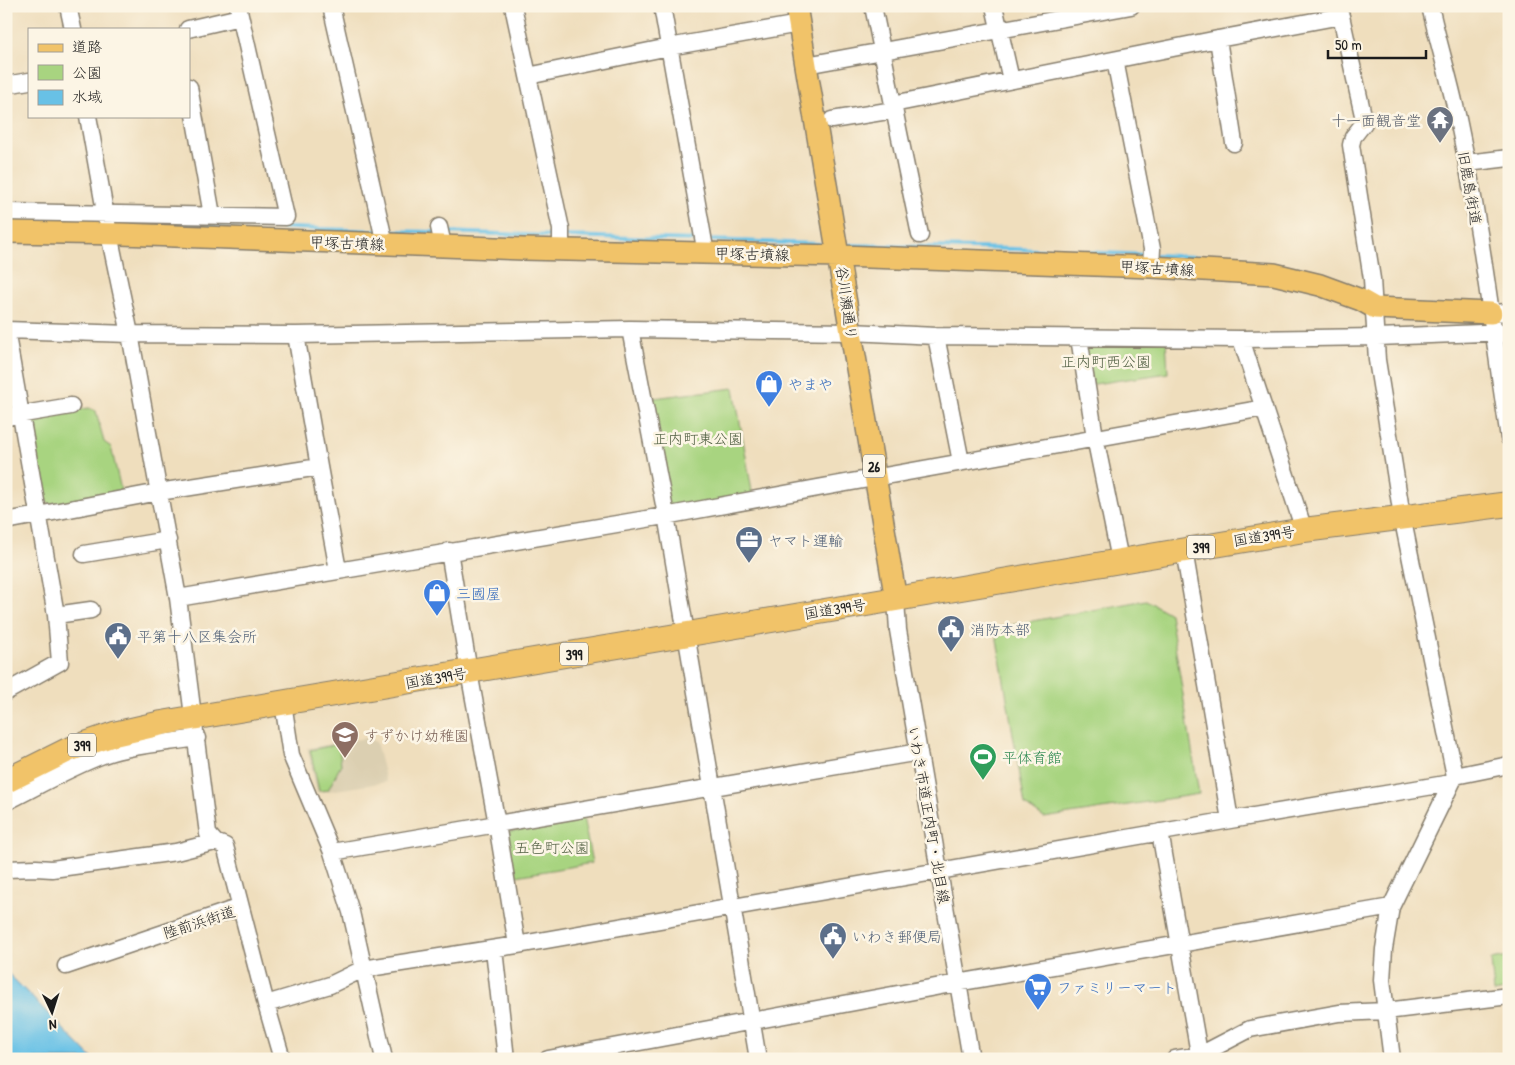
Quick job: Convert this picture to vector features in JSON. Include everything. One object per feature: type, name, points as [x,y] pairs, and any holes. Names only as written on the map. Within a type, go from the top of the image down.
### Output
[{"type":"highway","name":"国道399号","points":[[6,781],[68,750],[114,734],[162,723],[195,728],[282,703],[896,600],[1120,560],[1304,530],[1402,516],[1509,504]]},
{"type":"main road","name":"谷川瀬通り","points":[[797,15],[840,256],[896,600]]},
{"type":"main road","name":"甲塚古墳線","points":[[13,222],[224,224],[381,235],[705,243],[840,256],[1151,267],[1274,274],[1320,285],[1361,300],[1375,308],[1500,323]]},
{"type":"street","points":[[68,6],[73,28]]},
{"type":"street","points":[[331,6],[381,235]]},
{"type":"street","points":[[513,6],[561,240]]},
{"type":"street","points":[[662,6],[705,243]]},
{"type":"street","points":[[873,6],[884,52],[920,235]]},
{"type":"street","points":[[994,6],[1011,80]]},
{"type":"street","points":[[806,65],[1131,6]]},
{"type":"street","name":"旧鹿島街道","points":[[1430,6],[1459,122],[1500,323],[1509,438]]},
{"type":"street","points":[[190,28],[239,12],[286,217],[224,224],[190,91]]},
{"type":"street","points":[[832,120],[1011,80],[1218,39],[1336,12],[1341,16],[1364,123],[1353,137],[1352,145],[1375,308],[1377,360],[1402,516],[1453,779],[1391,906],[1382,963],[1382,980],[1392,1059]]},
{"type":"street","points":[[528,76],[669,47],[797,15]]},
{"type":"street","points":[[1218,39],[1234,143]]},
{"type":"street","points":[[1115,60],[1152,249],[1151,267]]},
{"type":"street","points":[[6,86],[28,82]]},
{"type":"street","points":[[88,118],[178,598],[208,834],[215,842],[225,846],[240,907]]},
{"type":"street","points":[[1466,162],[1509,158]]},
{"type":"street","points":[[6,692],[60,662],[56,615],[38,515],[14,416],[6,330],[130,334],[296,335],[630,329],[851,332],[936,336],[1241,339],[1377,337],[1500,323]]},
{"type":"street","points":[[630,329],[666,515],[758,1059]]},
{"type":"street","points":[[296,335],[338,570]]},
{"type":"street","points":[[936,336],[961,462]]},
{"type":"street","points":[[1079,338],[1095,437],[1120,560]]},
{"type":"street","points":[[1241,339],[1304,530]]},
{"type":"street","points":[[14,416],[71,406]]},
{"type":"street","points":[[178,598],[666,515],[1264,408]]},
{"type":"street","points":[[6,521],[159,492],[318,466]]},
{"type":"street","points":[[84,554],[168,540]]},
{"type":"street","points":[[1184,550],[1230,820]]},
{"type":"street","points":[[449,551],[517,945]]},
{"type":"street","name":"いわき市道正内町・北目線","points":[[896,600],[898,630],[971,1059]]},
{"type":"street","points":[[56,615],[91,610]]},
{"type":"street","points":[[282,703],[291,755],[332,852],[351,912],[384,1059]]},
{"type":"street","points":[[6,802],[104,755],[139,747],[195,728]]},
{"type":"street","points":[[332,852],[919,752]]},
{"type":"street","points":[[266,1004],[330,985],[364,969],[494,949],[939,872],[1453,779],[1509,765]]},
{"type":"street","points":[[1160,832],[1200,1057]]},
{"type":"street","points":[[6,869],[36,868],[52,870],[176,852],[215,842]]},
{"type":"street","points":[[548,1059],[752,1020],[1391,906]]},
{"type":"street","name":"陸前浜街道","points":[[66,966],[240,907],[282,1059]]},
{"type":"street","points":[[494,949],[506,1059]]},
{"type":"street","points":[[1175,1059],[1200,1057],[1250,1029],[1339,1013],[1386,1011],[1509,996]]},
{"type":"shaded area","name":"すずかけ幼稚園","points":[[366,738],[376,742],[386,782],[317,793],[307,748]]},
{"type":"green space","name":"正内町西公園","points":[[1080,339],[1166,339],[1168,373],[1088,385]]},
{"type":"green space","name":"正内町東公園","points":[[734,388],[753,497],[667,514],[646,399]]},
{"type":"green space","points":[[89,408],[96,411],[104,442],[111,447],[121,490],[118,494],[52,505],[45,500],[30,421],[33,417]]},
{"type":"green space","points":[[1146,600],[1170,614],[1199,794],[1044,818],[1025,805],[995,628]]},
{"type":"green space","points":[[339,744],[341,765],[328,790],[319,791],[310,750]]},
{"type":"green space","name":"五色町公園","points":[[583,817],[592,863],[511,877],[502,836],[507,832]]},
{"type":"green space","points":[[1509,957],[1509,990],[1494,993],[1491,960]]},
{"type":"water","points":[[6,971],[93,1059],[6,1059]]},
{"type":"waterway","points":[[132,222],[377,231]]},
{"type":"waterway","points":[[386,231],[437,232]]},
{"type":"waterway","points":[[444,232],[557,236]]},
{"type":"waterway","points":[[566,236],[699,240]]},
{"type":"waterway","points":[[709,240],[819,244]]},
{"type":"waterway","points":[[850,245],[1016,249],[1147,255]]},
{"type":"waterway","points":[[1156,255],[1216,258]]},
{"type":"place","name":"十一面観音堂","points":[[1440,144]]},
{"type":"place","name":"やまや","points":[[769,408]]},
{"type":"place","name":"ヤマト運輸","points":[[749,564]]},
{"type":"place","name":"三國屋","points":[[437,617]]},
{"type":"place","name":"消防本部","points":[[951,653]]},
{"type":"place","name":"平第十八区集会所","points":[[118,660]]},
{"type":"place","name":"すずかけ幼稚園","points":[[345,759]]},
{"type":"place","name":"平体育館","points":[[983,781]]},
{"type":"place","name":"いわき郵便局","points":[[833,960]]},
{"type":"place","name":"ファミリーマート","points":[[1038,1011]]}]
